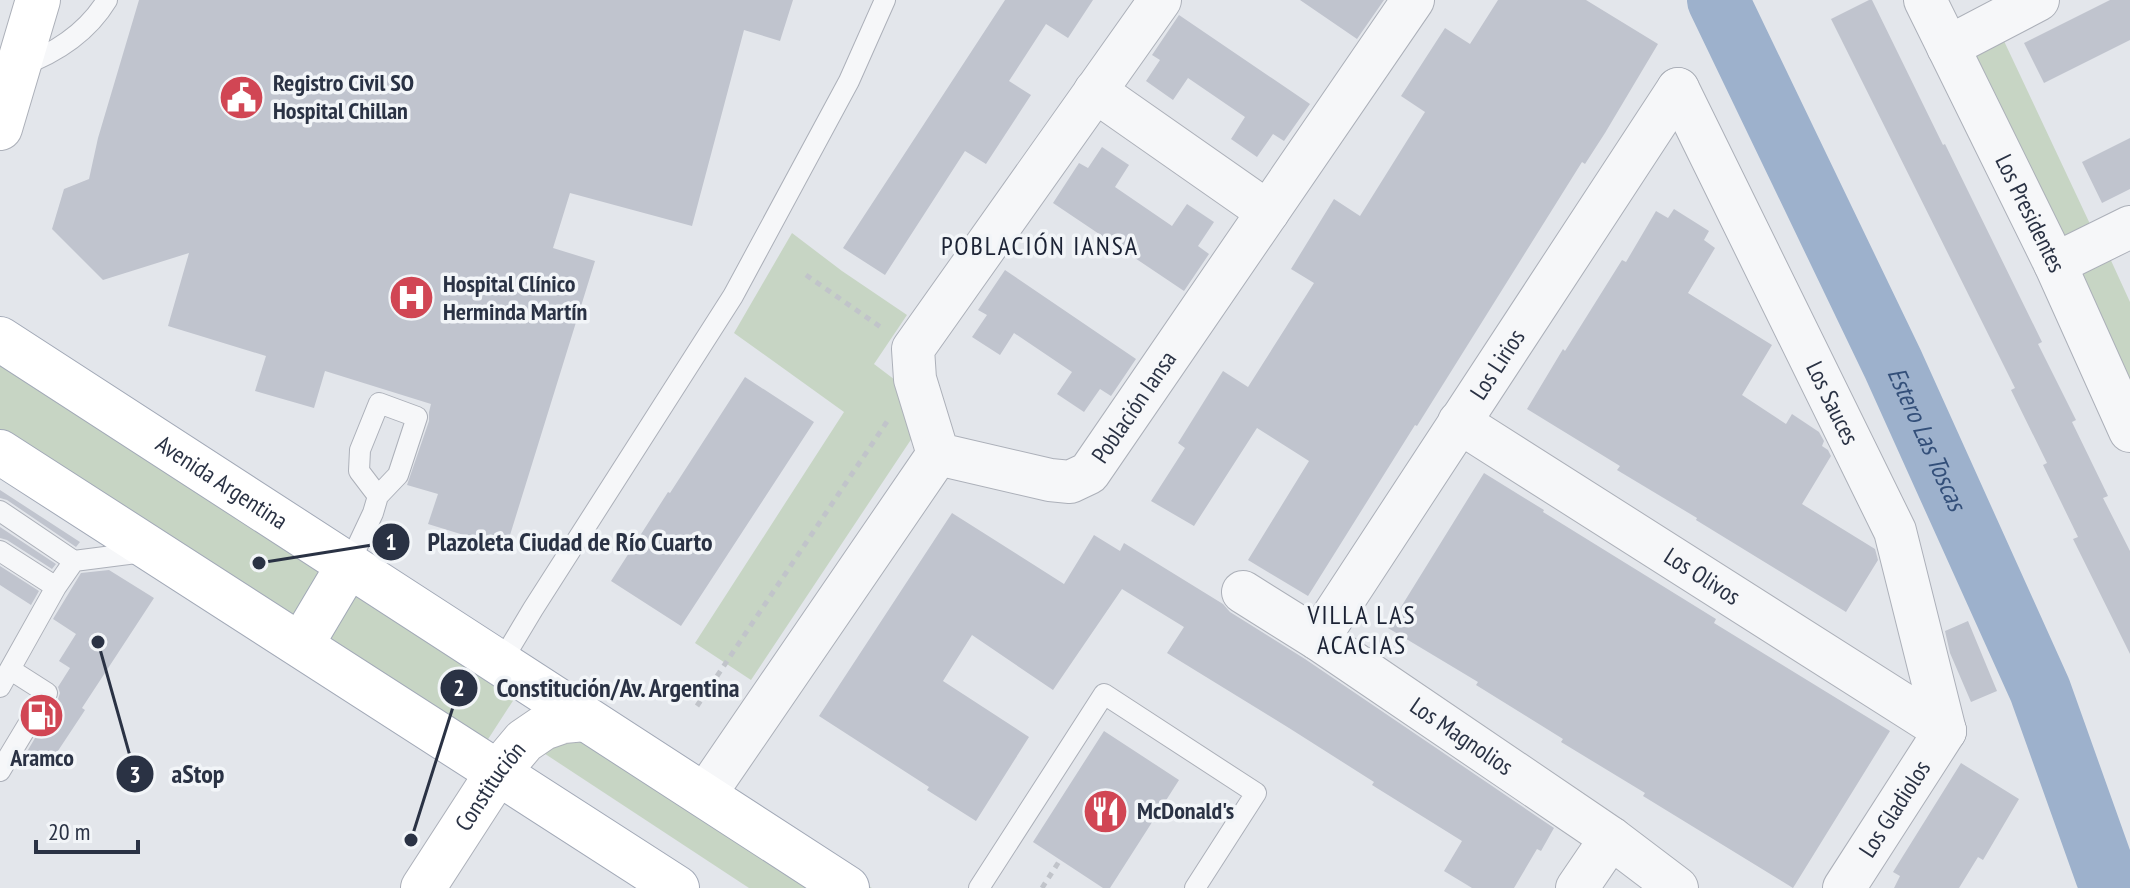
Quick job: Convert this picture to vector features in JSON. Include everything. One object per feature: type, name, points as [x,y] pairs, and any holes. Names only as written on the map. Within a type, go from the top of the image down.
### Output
[{"type":"main road","points":[[0,128],[38,0]]},
{"type":"main road","name":"Avenida Argentina","points":[[0,339],[847,888]]},
{"type":"main road","points":[[0,383],[13,379],[58,377]]},
{"type":"main road","points":[[0,452],[677,888]]},
{"type":"main road","points":[[301,645],[348,566]]},
{"type":"main road","name":"Constitución","points":[[423,888],[498,772],[524,741],[543,728],[563,721],[585,719]]},
{"type":"street","points":[[704,796],[938,454],[914,364],[1095,91],[1160,0]]},
{"type":"street","name":"Población Iansa","points":[[938,454],[1050,480],[1070,482],[1089,473],[1413,0]]},
{"type":"street","name":"Los Presidentes","points":[[1925,0],[2055,264],[2130,431]]},
{"type":"street","points":[[1948,47],[2038,0]]},
{"type":"street","name":"Los Lirios","points":[[1318,639],[1678,89]]},
{"type":"street","name":"Los Sauces","points":[[1678,89],[1895,531],[1945,731]]},
{"type":"street","points":[[1095,91],[1268,212]]},
{"type":"street","points":[[2055,264],[2130,227]]},
{"type":"street","name":"Los Olivos","points":[[1459,422],[1945,731]]},
{"type":"street","name":"Los Magnolios","points":[[1243,592],[1318,639],[1611,838],[1677,888]]},
{"type":"street","name":"Los Gladiolos","points":[[1844,888],[1945,731]]},
{"type":"street","points":[[1577,888],[1611,838]]},
{"type":"lane","points":[[18,67],[42,58],[79,34],[107,0]]},
{"type":"lane","points":[[500,664],[733,296],[849,81],[885,0]]},
{"type":"lane","points":[[348,566],[378,496]]},
{"type":"lane","points":[[0,511],[74,561],[153,551]]},
{"type":"lane","points":[[0,551],[56,587]]},
{"type":"lane","points":[[0,771],[47,693],[5,678],[74,561]]},
{"type":"lane","points":[[979,888],[1104,694],[1256,793],[1195,888]]},
{"type":"path","points":[[697,706],[914,364],[806,275]]},
{"type":"path","points":[[1042,888],[1060,860]]},
{"type":"green space","points":[[2004,41],[2090,224],[2060,239],[1974,55]]},
{"type":"green space","points":[[792,233],[907,315],[874,364],[932,408],[751,680],[695,643],[844,412],[734,333]]},
{"type":"green space","points":[[2108,254],[2130,302],[2130,382],[2078,270]]},
{"type":"green space","points":[[0,356],[518,693],[483,747],[0,433]]},
{"type":"green space","points":[[563,690],[872,888],[749,888],[527,742]]},
{"type":"building","name":"Hospital Clínico Herminda Martín","points":[[139,0],[793,0],[780,41],[744,30],[692,226],[570,193],[553,248],[595,261],[506,548],[428,524],[438,494],[407,485],[429,421],[431,404],[325,371],[314,408],[255,391],[266,356],[168,326],[189,253],[103,280],[52,229],[64,189],[89,179]]},
{"type":"building","points":[[1005,0],[1093,0],[1068,38],[1046,24],[1009,81],[1031,95],[986,164],[965,151],[885,275],[843,248]]},
{"type":"building","points":[[1300,0],[1384,0],[1357,39]]},
{"type":"building","points":[[1498,0],[1586,0],[1658,44],[1605,133],[1585,164],[1582,162],[1308,596],[1248,560],[1309,461],[1257,428],[1194,526],[1151,501],[1185,448],[1178,443],[1223,371],[1248,387],[1314,283],[1291,269],[1334,199],[1360,216],[1425,112],[1401,96],[1445,28],[1470,44]]},
{"type":"building","points":[[1872,0],[1945,144],[2042,342],[2038,344],[2076,420],[2072,422],[2108,496],[2103,498],[2130,551],[2130,654],[2073,539],[2078,537],[2043,465],[2047,463],[2011,390],[2015,388],[1831,19]]},
{"type":"building","points":[[2110,0],[2130,0],[2130,40],[2044,83],[2024,43]]},
{"type":"building","points":[[1179,15],[1310,104],[1284,141],[1273,134],[1257,157],[1231,139],[1245,117],[1188,78],[1173,100],[1146,81],[1160,60],[1152,55]]},
{"type":"building","points":[[2130,138],[2130,189],[2102,203],[2082,162]]},
{"type":"building","points":[[1102,147],[1129,165],[1115,187],[1172,226],[1187,204],[1214,222],[1198,246],[1209,254],[1184,291],[1053,203],[1079,163],[1088,168]]},
{"type":"building","points":[[1674,209],[1709,231],[1704,240],[1715,248],[1688,293],[1772,345],[1742,395],[1786,424],[1792,414],[1819,432],[1824,441],[1822,446],[1831,456],[1802,504],[1875,549],[1878,560],[1846,612],[1617,470],[1620,466],[1527,409],[1622,260],[1626,262],[1656,211],[1668,218]]},
{"type":"building","points":[[1005,270],[1136,359],[1111,396],[1100,389],[1084,412],[1057,394],[1072,372],[1014,333],[1000,355],[972,337],[987,315],[978,310]]},
{"type":"building","points":[[745,377],[814,422],[681,626],[611,581]]},
{"type":"building","points":[[1484,473],[1716,619],[1714,623],[1890,731],[1793,888],[1643,796],[1645,793],[1476,685],[1478,682],[1388,628]]},
{"type":"building","points":[[0,490],[80,542],[76,547],[0,498]]},
{"type":"building","points":[[952,513],[1064,584],[1094,535],[1120,551],[1124,543],[1223,604],[1230,612],[1305,659],[1554,828],[1541,851],[1537,849],[1514,888],[1472,888],[1444,871],[1462,841],[1372,785],[1374,782],[1167,653],[1184,627],[1122,589],[1053,690],[972,635],[943,681],[1029,737],[976,821],[819,716]]},
{"type":"building","points":[[0,527],[56,564],[52,569],[0,538]]},
{"type":"building","points":[[0,566],[39,591],[31,605],[0,585]]},
{"type":"building","points":[[109,570],[154,598],[46,769],[25,755],[58,699],[58,687],[70,668],[59,661],[76,634],[53,619],[81,573]]},
{"type":"building","points":[[1968,621],[1997,691],[1971,702],[1950,653],[1945,631]]},
{"type":"building","name":"McDonald's","points":[[1104,731],[1179,780],[1110,888],[1103,888],[1033,842]]},
{"type":"building","points":[[1961,763],[2019,799],[1983,860],[1978,857],[1959,888],[1894,888],[1900,876],[1893,872]]},
{"type":"waterway","name":"Estero Las Toscas","points":[[1718,0],[1893,364],[2040,690],[2113,888]]},
{"type":"place","name":"Registro Civil SO Hospital Chillan","points":[[242,97]]},
{"type":"place","name":"Hospital Clínico Herminda Martín","points":[[412,298]]},
{"type":"place","name":"Plazoleta Ciudad de Río Cuarto","points":[[259,563]]},
{"type":"place","name":"aStop","points":[[98,642]]},
{"type":"place","name":"Aramco","points":[[42,716]]},
{"type":"place","name":"McDonald's","points":[[1106,811]]},
{"type":"place","name":"Constitución/Av. Argentina","points":[[411,840]]},
{"type":"district","name":"POBLACIÓN IANSA","points":[[1040,246]]},
{"type":"district","name":"VILLA LAS ACACIAS","points":[[1362,630]]}]
